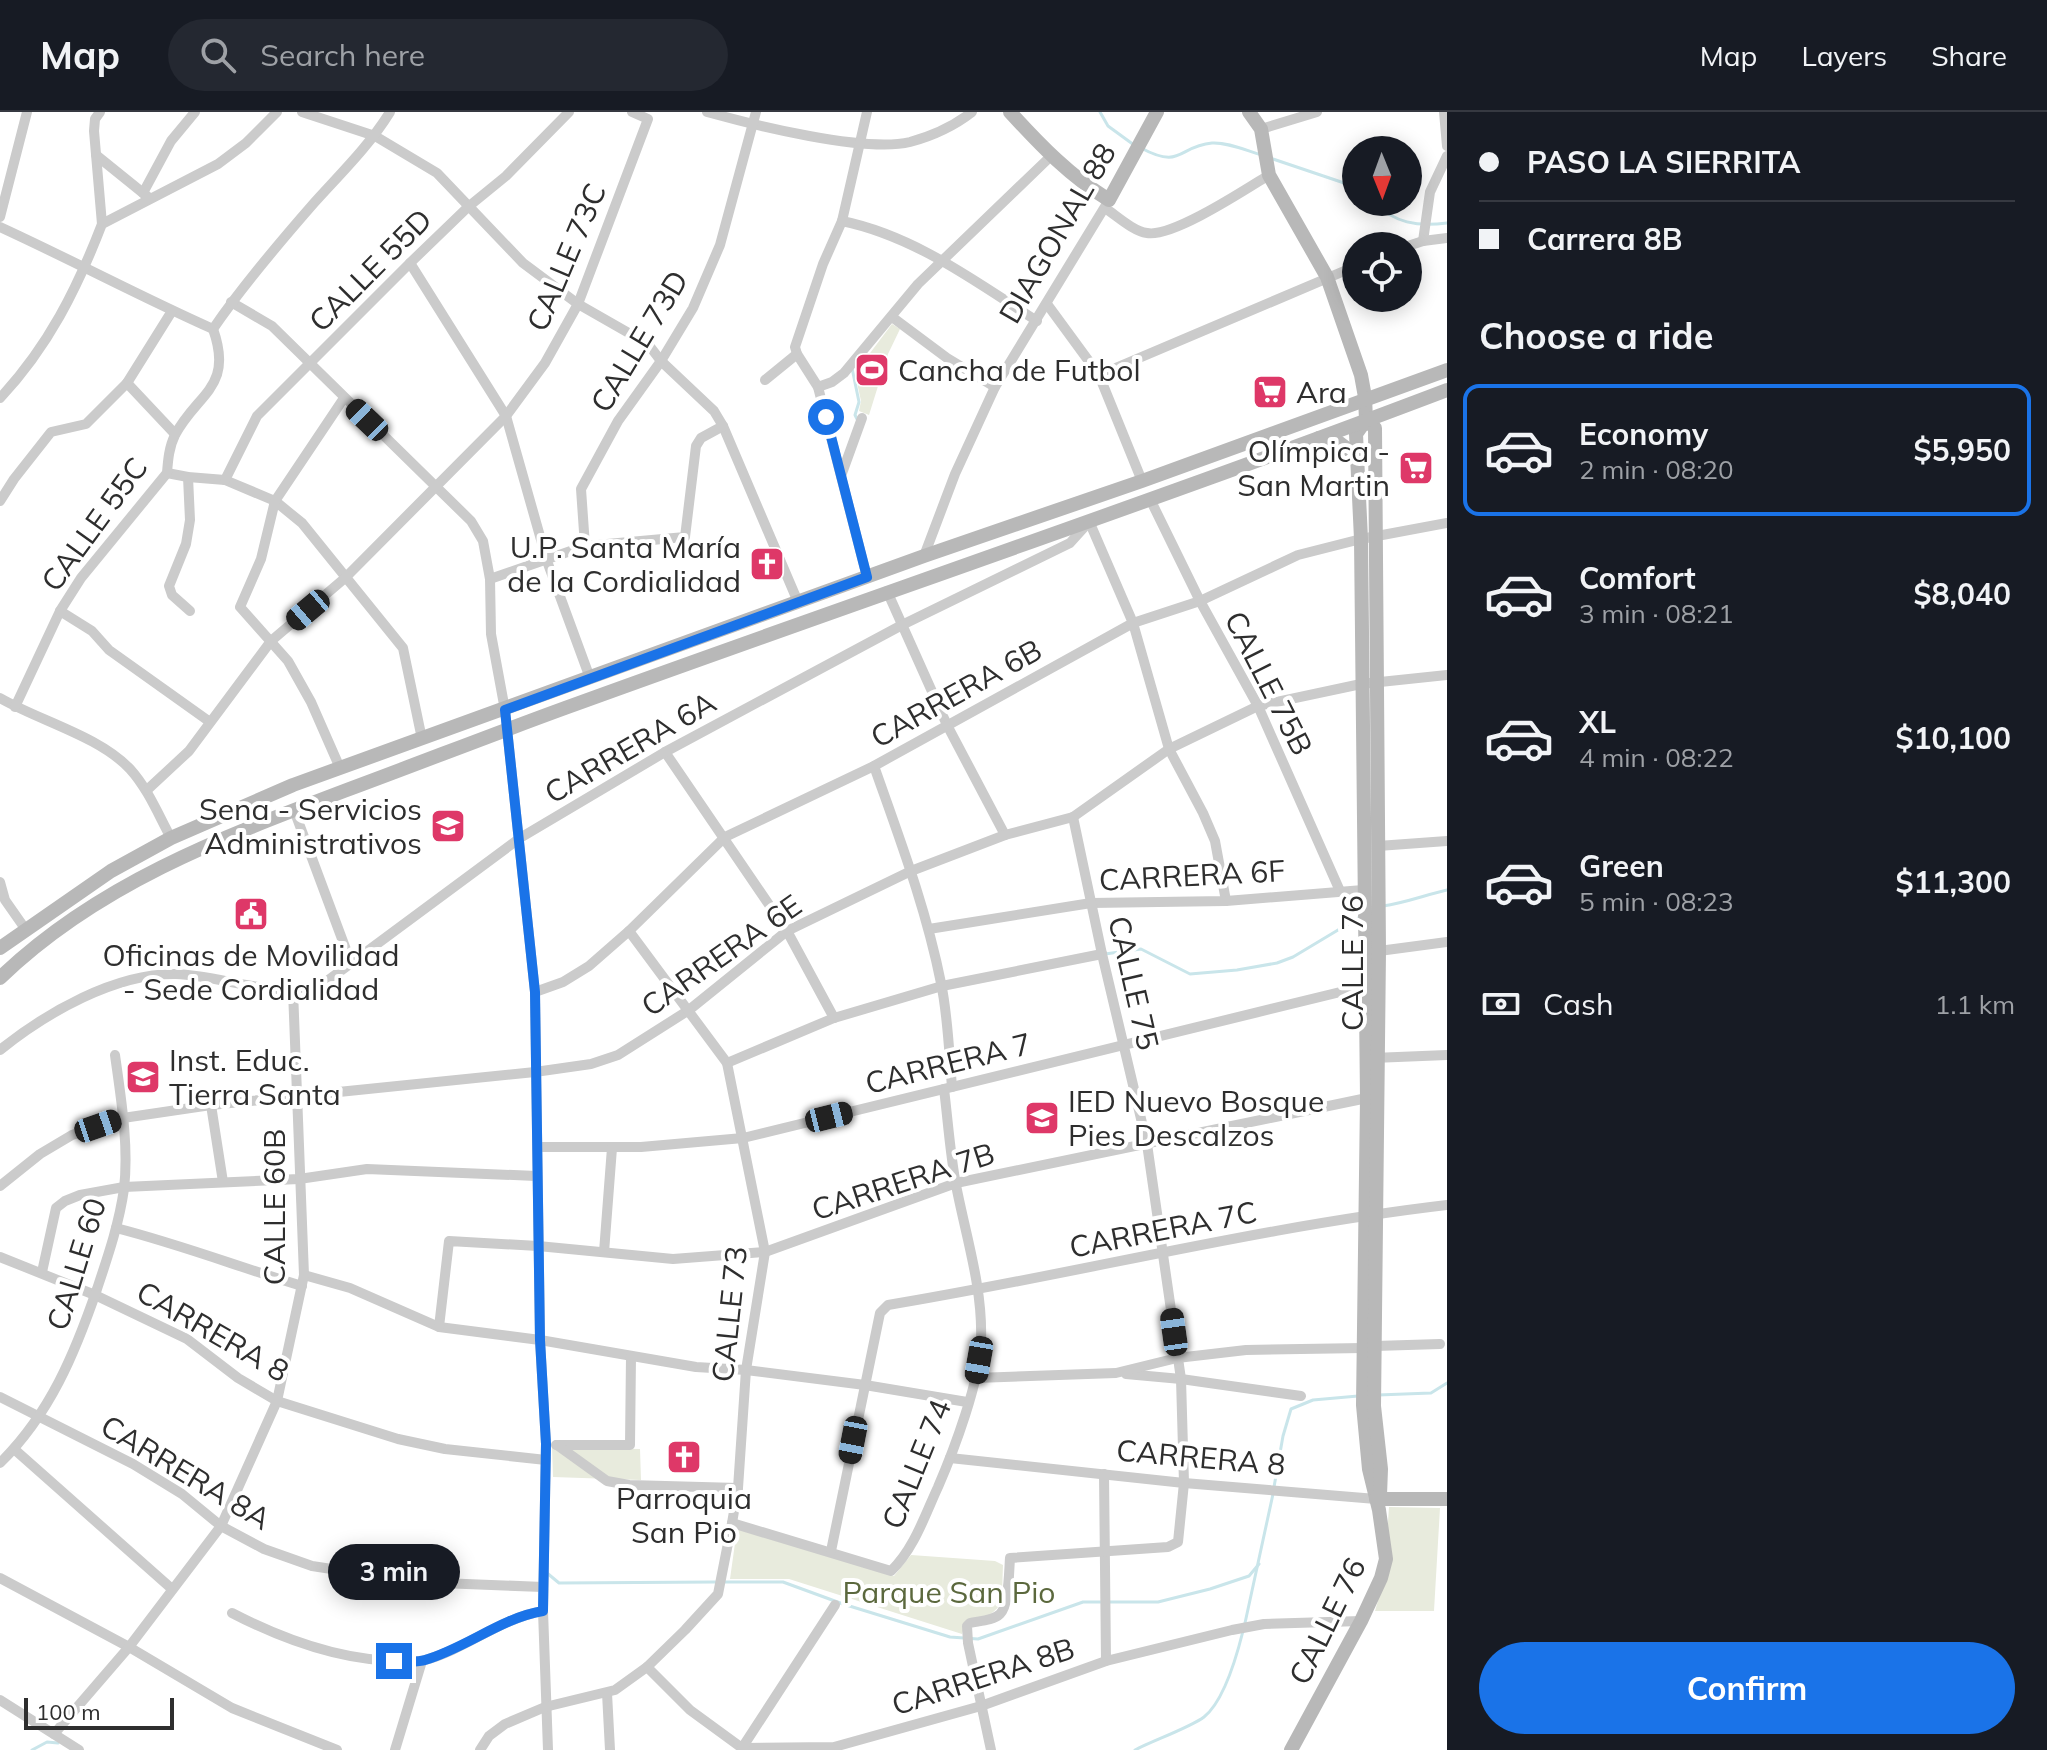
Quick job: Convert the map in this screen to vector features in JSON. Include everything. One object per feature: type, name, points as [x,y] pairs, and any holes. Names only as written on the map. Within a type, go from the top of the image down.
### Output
[{"type":"main road","points":[[1010,112],[1050,157],[1107,204]]},
{"type":"main road","name":"DIAGONAL 88","points":[[1107,204],[1157,112]]},
{"type":"main road","name":"CALLE 76","points":[[1250,113],[1261,129],[1268,170],[1327,277],[1361,375],[1366,401],[1366,420],[1356,434],[1361,539],[1365,986],[1372,1058],[1369,1406],[1381,1469],[1379,1503],[1386,1559],[1381,1578],[1361,1621],[1291,1750]]},
{"type":"main road","points":[[0,948],[111,871],[171,838],[267,796],[924,556],[1447,370]]},
{"type":"main road","points":[[0,978],[46,938],[119,888],[160,866],[294,810],[507,729],[1447,390]]},
{"type":"main road","name":"CALLE 76","points":[[1366,420],[1375,428],[1378,536],[1379,951],[1367,1098],[1373,1214]]},
{"type":"main road","points":[[1319,438],[1337,441],[1357,456]]},
{"type":"main road","name":"CARRERA 8","points":[[1379,1503],[1447,1499]]},
{"type":"street","points":[[0,217],[27,112]]},
{"type":"street","points":[[0,398],[26,370],[61,317],[102,224],[94,131],[95,119],[100,112]]},
{"type":"street","points":[[146,196],[171,141],[195,112]]},
{"type":"street","points":[[102,224],[146,196],[218,164],[246,143],[277,112]]},
{"type":"street","points":[[302,112],[375,136],[437,173],[523,263],[578,304],[648,344],[661,361],[714,411],[723,426],[798,602]]},
{"type":"street","points":[[0,227],[213,329],[231,302],[314,203],[375,136],[390,112]]},
{"type":"street","name":"CALLE 55D","points":[[225,480],[257,416],[410,263],[468,207],[506,176],[569,112]]},
{"type":"street","name":"CALLE 73C","points":[[147,790],[189,751],[271,641],[345,578],[506,416],[545,363],[578,304],[648,119],[632,112]]},
{"type":"street","points":[[707,112],[753,124],[859,143],[908,143],[955,125],[972,112]]},
{"type":"street","name":"CALLE 73D","points":[[585,546],[581,489],[618,421],[661,361],[693,308],[720,245],[756,112]]},
{"type":"street","points":[[867,112],[842,221],[796,341],[797,354],[818,387],[867,577]]},
{"type":"street","points":[[1261,129],[1317,112]]},
{"type":"street","points":[[1444,112],[1447,146]]},
{"type":"street","points":[[96,155],[146,196]]},
{"type":"street","points":[[1447,156],[1430,192],[1423,241],[1447,238]]},
{"type":"street","points":[[818,387],[844,373],[918,284],[1050,157]]},
{"type":"street","points":[[1107,204],[1146,233],[1160,233],[1212,209],[1268,170]]},
{"type":"street","name":"DIAGONAL 88","points":[[924,556],[955,474],[995,387],[1107,204]]},
{"type":"street","points":[[842,221],[873,227],[942,260],[1037,321]]},
{"type":"street","points":[[410,263],[506,416],[547,561],[590,678]]},
{"type":"street","points":[[1099,375],[1342,271]]},
{"type":"street","points":[[231,302],[272,326],[311,362],[471,521],[483,541],[490,579],[491,634],[505,710],[520,838],[535,992],[540,1340],[551,1444],[546,1460],[543,1587],[548,1750]]},
{"type":"street","points":[[1047,304],[1099,375],[1142,481]]},
{"type":"street","points":[[0,501],[51,432],[83,427],[127,383],[172,311]]},
{"type":"street","points":[[892,317],[947,358],[995,387]]},
{"type":"street","name":"CALLE 55C","points":[[15,707],[60,611],[81,578],[167,473],[169,450],[175,434],[212,388],[219,368],[219,348],[213,329]]},
{"type":"street","points":[[765,380],[797,354]]},
{"type":"street","points":[[127,383],[175,434]]},
{"type":"street","points":[[340,768],[288,661],[240,607],[261,559],[275,501],[344,398]]},
{"type":"street","points":[[841,477],[862,418]]},
{"type":"street","points":[[490,579],[585,546],[685,537],[696,446],[701,438],[723,426]]},
{"type":"street","points":[[167,473],[225,480],[275,501],[302,523],[403,648],[422,739]]},
{"type":"street","points":[[188,477],[190,520],[186,544],[169,586],[172,595],[190,611]]},
{"type":"street","name":"CALLE 75B","points":[[1150,499],[1200,601],[1258,706],[1340,891]]},
{"type":"street","points":[[1089,521],[1133,623],[1169,749],[1215,841],[1226,901]]},
{"type":"street","name":"CARRERA 6A","points":[[0,1050],[49,1013],[110,987],[147,977],[177,974],[293,990],[327,981],[520,838],[665,752],[902,625],[1070,543],[1089,521]]},
{"type":"street","name":"CARRERA 6B","points":[[535,992],[563,982],[589,966],[725,837],[874,766],[1133,623],[1200,601],[1298,555],[1361,539],[1447,523]]},
{"type":"street","points":[[887,591],[947,725],[1005,835]]},
{"type":"street","points":[[60,611],[92,631],[109,650],[210,722]]},
{"type":"street","name":"CARRERA 6E","points":[[0,1186],[40,1154],[72,1135],[123,1118],[211,1105],[535,1072],[591,1064],[618,1055],[689,1010],[787,931],[911,871],[1005,835],[1073,817],[1169,749],[1258,706],[1361,684],[1447,675]]},
{"type":"street","points":[[0,698],[109,751],[129,768],[147,790],[171,838]]},
{"type":"street","points":[[665,752],[787,931],[834,1018]]},
{"type":"street","name":"CALLE 74","points":[[831,1551],[888,1571],[893,1570],[909,1549],[950,1458],[976,1378],[981,1342],[978,1290],[956,1183],[942,986],[929,929],[874,766]]},
{"type":"street","points":[[294,810],[351,963]]},
{"type":"street","name":"CALLE 75","points":[[1073,817],[1147,1144],[1181,1379],[1184,1483],[1178,1542],[1168,1547],[1106,1551]]},
{"type":"street","points":[[1378,846],[1447,841]]},
{"type":"street","points":[[0,882],[5,900],[26,930]]},
{"type":"street","name":"CARRERA 6F","points":[[929,929],[1091,903],[1226,901],[1363,890]]},
{"type":"street","name":"CALLE 73","points":[[611,1691],[647,1667],[718,1594],[738,1488],[746,1370],[765,1252],[727,1063],[629,931]]},
{"type":"street","points":[[1379,951],[1447,942]]},
{"type":"street","points":[[727,1063],[834,1018],[942,986],[1102,954]]},
{"type":"street","name":"CARRERA 7","points":[[538,1147],[612,1148],[743,1138],[1365,986]]},
{"type":"street","name":"CALLE 60B","points":[[54,1734],[129,1647],[221,1526],[277,1401],[303,1280],[293,990]]},
{"type":"street","name":"CALLE 60","points":[[0,1463],[40,1415],[74,1352],[116,1228],[124,1187],[123,1118],[115,1055]]},
{"type":"street","points":[[1372,1058],[1447,1055]]},
{"type":"street","name":"CARRERA 7B","points":[[439,1327],[449,1241],[673,1259],[765,1252],[956,1183],[1367,1098]]},
{"type":"street","points":[[211,1105],[223,1182]]},
{"type":"street","points":[[604,1252],[612,1148]]},
{"type":"street","points":[[42,1272],[58,1205],[80,1195],[124,1187],[299,1179],[367,1169],[536,1176]]},
{"type":"street","name":"CARRERA 7C","points":[[865,1385],[880,1313],[888,1305],[1373,1214],[1447,1205]]},
{"type":"street","points":[[116,1228],[166,1241],[247,1271],[350,1288],[439,1327],[540,1340],[696,1367],[865,1385],[967,1402]]},
{"type":"street","name":"CARRERA 8","points":[[0,1257],[95,1295],[187,1339],[238,1378],[277,1401],[398,1439],[445,1449],[546,1460]]},
{"type":"street","points":[[1116,1373],[1177,1358],[1246,1350],[1440,1344]]},
{"type":"street","points":[[551,1444],[630,1445],[631,1356]]},
{"type":"street","points":[[976,1378],[1116,1373],[1301,1396]]},
{"type":"street","points":[[732,1523],[831,1551],[865,1385]]},
{"type":"street","name":"CARRERA 8A","points":[[0,1397],[40,1415],[182,1494],[221,1526],[264,1549],[312,1566],[416,1582],[543,1587]]},
{"type":"street","points":[[551,1444],[607,1481],[629,1485],[738,1488]]},
{"type":"street","points":[[14,1449],[172,1589]]},
{"type":"street","name":"CARRERA 8","points":[[950,1458],[1379,1503]]},
{"type":"street","points":[[1104,1474],[1106,1661]]},
{"type":"street","points":[[991,1750],[968,1639],[970,1623],[1002,1613],[1010,1558],[1106,1551]]},
{"type":"street","points":[[0,1578],[129,1647],[232,1708],[337,1750]]},
{"type":"street","points":[[647,1667],[690,1710],[742,1748],[835,1605]]},
{"type":"street","points":[[232,1613],[265,1630],[351,1658],[422,1661],[466,1644],[513,1619],[543,1611]]},
{"type":"street","name":"CARRERA 8B","points":[[742,1748],[834,1749],[981,1706],[1106,1661],[1232,1630],[1264,1624],[1361,1621]]},
{"type":"street","points":[[395,1750],[422,1661]]},
{"type":"street","points":[[480,1750],[489,1736],[505,1724],[545,1707],[611,1691],[610,1750]]},
{"type":"street","points":[[0,1700],[79,1750]]},
{"type":"green space","points":[[892,324],[900,329],[888,354],[869,415],[859,411],[861,401],[855,373]]},
{"type":"green space","points":[[552,1447],[640,1449],[641,1480],[553,1477]]},
{"type":"green space","points":[[1389,1507],[1440,1508],[1434,1611],[1375,1611],[1384,1580]]},
{"type":"green space","name":"Parque San Pio","points":[[737,1529],[831,1553],[894,1576],[911,1555],[995,1561],[1003,1565],[1001,1600],[995,1611],[964,1628],[962,1634],[789,1579],[730,1579]]},
{"type":"waterway","points":[[1100,112],[1108,126],[1134,145]]},
{"type":"waterway","points":[[1141,148],[1173,157],[1201,145],[1218,143],[1262,155]]},
{"type":"waterway","points":[[1273,159],[1342,182]]},
{"type":"waterway","points":[[1392,216],[1407,222],[1447,223]]},
{"type":"waterway","points":[[852,368],[859,402],[855,415],[857,419]]},
{"type":"waterway","points":[[1383,906],[1447,890]]},
{"type":"waterway","points":[[1105,954],[1141,949],[1190,974],[1237,970],[1293,957],[1358,918]]},
{"type":"waterway","points":[[1378,1395],[1431,1393],[1447,1383]]},
{"type":"waterway","points":[[1274,1487],[1291,1409],[1313,1400],[1358,1396]]},
{"type":"waterway","points":[[1245,1623],[1273,1494]]},
{"type":"waterway","points":[[723,1582],[783,1582],[950,1637],[978,1639],[1083,1602],[1158,1602],[1210,1589],[1249,1576],[1259,1564]]},
{"type":"waterway","points":[[547,1573],[559,1583],[715,1582]]},
{"type":"waterway","points":[[1135,1750],[1190,1725],[1211,1710],[1229,1677],[1243,1631]]},
{"type":"waterway","points":[[32,1750],[47,1742],[58,1743]]},
{"type":"place","name":"Cancha de Futbol","points":[[872,370]]},
{"type":"place","name":"Ara","points":[[1270,392]]},
{"type":"place","name":"Olímpica - San Martin","points":[[1416,468]]},
{"type":"place","name":"U.P. Santa María de la Cordialidad","points":[[767,564]]},
{"type":"place","name":"Sena - Servicios Administrativos","points":[[448,826]]},
{"type":"place","name":"Oficinas de Movilidad - Sede Cordialidad","points":[[251,914]]},
{"type":"place","name":"Inst. Educ. Tierra Santa","points":[[143,1077]]},
{"type":"place","name":"IED Nuevo Bosque Pies Descalzos","points":[[1042,1118]]},
{"type":"place","name":"Parroquia San Pio","points":[[684,1457]]},
{"type":"route","points":[[394,1661],[422,1661],[466,1644],[513,1619],[543,1611],[546,1444],[536,1176],[535,992],[505,710],[867,577],[826,417]]}]
